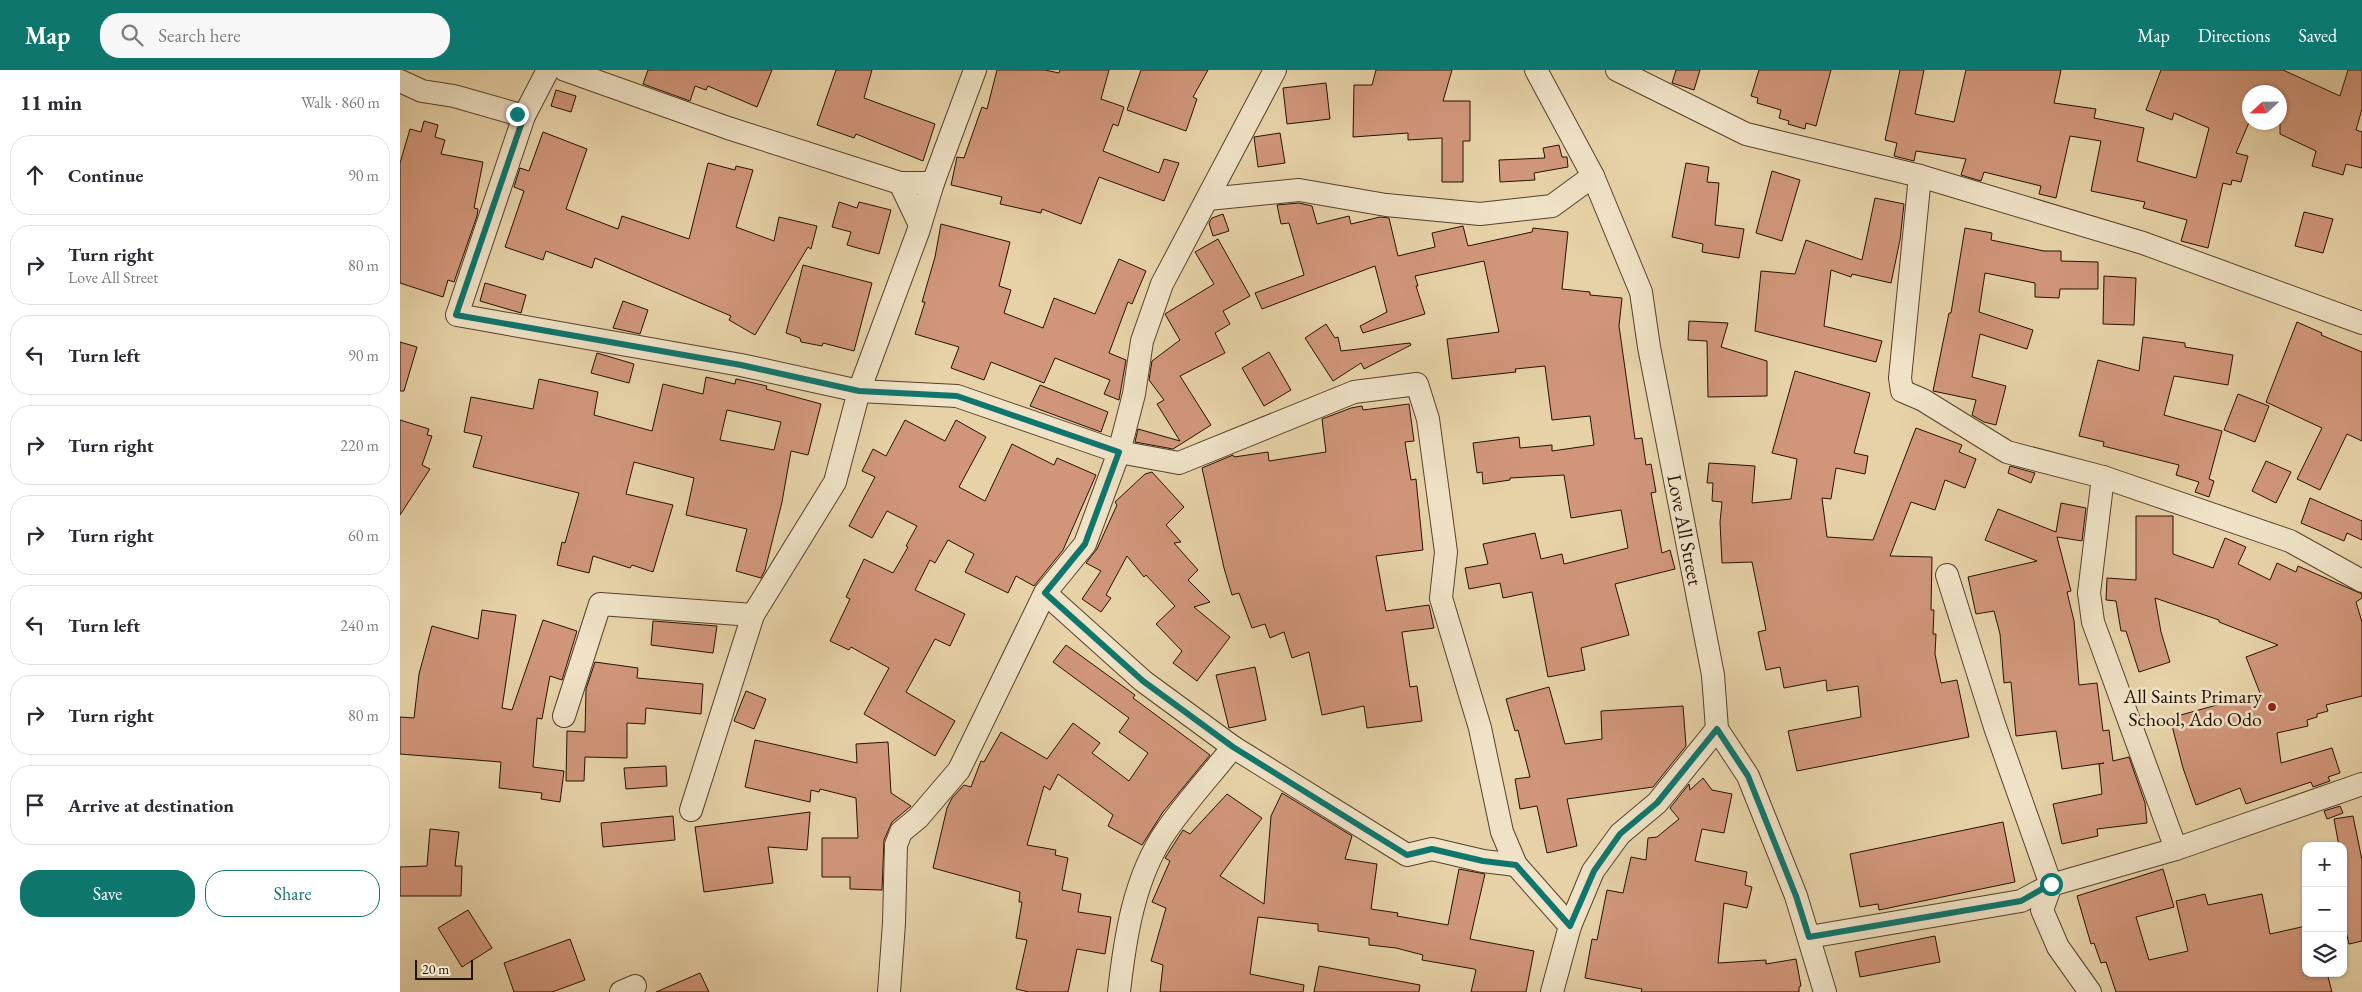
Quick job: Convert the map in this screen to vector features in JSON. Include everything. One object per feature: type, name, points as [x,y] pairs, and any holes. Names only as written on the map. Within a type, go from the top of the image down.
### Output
[{"type":"street","points":[[548,70],[524,116],[456,315],[741,365],[859,391],[957,396],[1119,452],[1179,463],[1190,461],[1354,392],[1417,384],[1428,419],[1446,552],[1442,598],[1480,728],[1502,832],[1516,865],[1570,926]]},
{"type":"street","points":[[565,70],[728,128],[900,184],[933,183]]},
{"type":"street","points":[[691,810],[753,615],[835,482],[859,391],[975,70]]},
{"type":"street","points":[[889,992],[894,923],[896,845],[900,832],[918,818],[959,770],[1045,593],[1085,544],[1119,452],[1134,394],[1142,341],[1162,284],[1275,70]]},
{"type":"street","name":"Love All Street","points":[[1536,70],[1593,176],[1641,292],[1649,347],[1713,675],[1717,729],[1748,776],[1796,896],[1825,992]]},
{"type":"street","points":[[1618,70],[1746,134],[1920,176],[2143,243],[2362,324]]},
{"type":"street","points":[[400,81],[422,90],[454,96],[524,116]]},
{"type":"street","points":[[1208,199],[1299,190],[1386,205],[1480,214],[1552,206],[1593,176]]},
{"type":"street","points":[[1920,176],[1900,378],[1902,391],[1923,400],[2007,452],[2103,477],[2290,541],[2362,581]]},
{"type":"street","points":[[900,184],[920,225]]},
{"type":"street","points":[[2103,477],[2089,593],[2093,622],[2176,849]]},
{"type":"street","points":[[1947,576],[1995,726],[2051,884],[2042,910],[2058,947],[2090,992]]},
{"type":"street","points":[[1045,593],[1143,681],[1233,747],[1407,855],[1432,849],[1483,861],[1516,865]]},
{"type":"street","points":[[564,716],[600,604],[753,615]]},
{"type":"street","points":[[1552,992],[1570,926],[1594,871],[1620,834],[1657,803],[1717,729]]},
{"type":"street","points":[[1119,992],[1124,947],[1140,883],[1165,832],[1233,747]]},
{"type":"street","points":[[1809,937],[2021,901],[2051,884],[2176,849],[2362,784]]},
{"type":"street","points":[[1483,861],[1502,832]]},
{"type":"building","points":[[648,70],[772,70],[757,107],[708,86],[706,90],[695,86],[690,101],[643,84]]},
{"type":"building","points":[[836,70],[872,70],[864,98],[935,124],[923,161],[856,134],[854,138],[817,125]]},
{"type":"building","points":[[997,70],[1045,70],[1059,73],[1060,70],[1109,70],[1101,99],[1124,107],[1118,126],[1113,124],[1103,151],[1159,173],[1164,159],[1179,163],[1164,201],[1099,177],[1081,224],[1042,209],[1041,213],[1000,204],[1002,197],[951,185],[957,157],[964,158],[982,107],[987,109]]},
{"type":"building","points":[[1141,70],[1208,70],[1193,97],[1197,99],[1186,131],[1127,110]]},
{"type":"building","points":[[1376,70],[1452,70],[1443,101],[1470,101],[1470,141],[1463,141],[1463,182],[1442,182],[1442,138],[1408,140],[1408,133],[1353,137],[1354,85],[1372,85]]},
{"type":"building","points":[[1676,70],[1700,70],[1694,90],[1672,83]]},
{"type":"building","points":[[1759,70],[1831,70],[1816,126],[1806,123],[1805,129],[1788,124],[1789,121],[1779,118],[1781,110],[1757,103],[1758,98],[1751,96]]},
{"type":"building","points":[[1900,70],[1924,70],[1915,114],[1954,122],[1966,70],[2061,70],[2054,103],[2096,109],[2094,118],[2144,128],[2137,161],[2196,178],[2209,128],[2174,113],[2172,120],[2146,110],[2161,70],[2283,70],[2340,96],[2348,70],[2362,70],[2362,109],[2356,130],[2362,132],[2362,168],[2346,164],[2343,175],[2312,166],[2316,151],[2280,134],[2280,130],[2287,130],[2287,85],[2242,85],[2242,130],[2246,130],[2236,153],[2248,156],[2241,182],[2232,180],[2231,185],[2223,183],[2208,248],[2181,241],[2187,220],[2143,208],[2145,202],[2091,191],[2101,141],[2070,136],[2056,198],[2039,194],[2041,186],[1984,172],[1981,181],[1961,175],[1966,159],[1916,151],[1914,161],[1894,156],[1897,143],[1885,140]]},
{"type":"building","points":[[1326,83],[1330,119],[1287,124],[1283,88]]},
{"type":"building","points":[[556,90],[576,96],[571,112],[551,106]]},
{"type":"building","points":[[424,121],[438,125],[435,137],[445,140],[441,154],[483,162],[474,208],[478,209],[477,216],[454,282],[448,280],[443,297],[400,283],[400,163],[410,129],[421,132]]},
{"type":"building","points":[[543,132],[587,149],[566,209],[618,229],[622,216],[689,239],[708,163],[735,170],[736,166],[753,170],[736,227],[774,241],[779,217],[817,226],[811,249],[808,247],[755,335],[729,320],[731,316],[595,258],[592,268],[546,251],[543,260],[505,247],[524,191],[514,187],[520,168],[529,171]]},
{"type":"building","points":[[1280,133],[1285,163],[1258,167],[1254,137]]},
{"type":"building","points":[[1559,145],[1562,157],[1567,157],[1568,167],[1534,173],[1535,180],[1500,182],[1499,160],[1545,158],[1543,148]]},
{"type":"building","points":[[1686,163],[1709,167],[1707,182],[1719,183],[1715,225],[1744,229],[1739,258],[1702,252],[1703,244],[1672,237]]},
{"type":"building","points":[[1772,171],[1800,180],[1782,241],[1756,233]]},
{"type":"building","points":[[1875,198],[1904,204],[1900,240],[1891,283],[1852,274],[1851,277],[1831,270],[1824,326],[1882,341],[1876,362],[1755,331],[1761,271],[1795,274],[1806,240],[1862,260]]},
{"type":"building","points":[[839,202],[857,208],[859,202],[891,210],[879,254],[847,245],[851,232],[832,227]]},
{"type":"building","points":[[1299,203],[1312,206],[1317,224],[1349,216],[1351,224],[1380,217],[1389,218],[1398,256],[1435,247],[1432,233],[1463,226],[1468,246],[1532,232],[1533,228],[1568,232],[1562,289],[1590,292],[1590,295],[1622,298],[1619,326],[1635,439],[1642,438],[1646,465],[1651,464],[1656,492],[1651,493],[1662,553],[1670,550],[1675,569],[1615,584],[1629,635],[1581,648],[1585,670],[1548,677],[1532,592],[1503,598],[1500,583],[1469,589],[1465,568],[1488,564],[1483,544],[1535,533],[1541,559],[1562,554],[1564,564],[1628,548],[1621,510],[1571,518],[1564,475],[1510,478],[1510,480],[1483,484],[1482,472],[1477,473],[1473,443],[1519,437],[1520,448],[1552,445],[1552,451],[1594,445],[1590,416],[1552,420],[1545,366],[1515,369],[1516,372],[1452,379],[1447,339],[1499,332],[1484,261],[1415,276],[1418,286],[1416,286],[1425,314],[1363,333],[1360,326],[1387,312],[1375,266],[1262,309],[1255,293],[1304,275],[1289,223],[1281,224],[1277,205]]},
{"type":"building","points":[[2304,212],[2333,219],[2323,253],[2295,246]]},
{"type":"building","points":[[1223,214],[1229,231],[1213,236],[1209,223],[1212,218]]},
{"type":"building","points":[[941,224],[1010,242],[999,286],[1011,290],[1004,313],[1043,328],[1054,298],[1095,314],[1119,259],[1146,271],[1132,304],[1128,302],[1109,353],[1126,360],[1119,400],[1104,394],[1110,380],[1055,358],[1044,383],[991,362],[984,380],[951,368],[959,347],[915,334],[925,302],[922,302],[935,257]]},
{"type":"building","points":[[1965,228],[1992,233],[1991,240],[2044,251],[2061,251],[2061,261],[2098,262],[2098,289],[2060,289],[2059,298],[2035,297],[2035,283],[1985,273],[1979,312],[2033,330],[2027,349],[1980,334],[1972,377],[2006,386],[1996,425],[1984,422],[1972,415],[1976,400],[1933,391],[1949,313],[1951,313]]},
{"type":"building","points":[[1218,239],[1250,296],[1223,311],[1230,324],[1215,333],[1225,353],[1180,376],[1211,425],[1173,449],[1135,442],[1138,429],[1180,441],[1157,404],[1164,400],[1149,380],[1152,361],[1180,340],[1165,314],[1214,284],[1195,252]]},
{"type":"building","points":[[803,265],[872,283],[854,351],[823,343],[822,346],[801,342],[800,338],[786,333]]},
{"type":"building","points":[[2104,276],[2136,278],[2134,325],[2103,324]]},
{"type":"building","points":[[485,283],[526,295],[521,313],[480,301]]},
{"type":"building","points":[[623,301],[648,310],[640,334],[613,328]]},
{"type":"building","points":[[1689,321],[1728,323],[1721,347],[1767,361],[1767,396],[1708,397],[1707,341],[1688,340]]},
{"type":"building","points":[[2297,322],[2322,333],[2321,335],[2362,352],[2362,441],[2347,434],[2320,490],[2297,479],[2322,428],[2266,402]]},
{"type":"building","points":[[1326,324],[1335,338],[1338,337],[1341,351],[1410,343],[1411,345],[1364,369],[1361,363],[1333,381],[1305,338]]},
{"type":"building","points":[[2143,337],[2185,343],[2185,347],[2233,355],[2228,385],[2174,376],[2164,415],[2222,431],[2209,479],[2214,481],[2209,497],[2195,492],[2199,482],[2176,475],[2179,465],[2103,446],[2104,442],[2079,436],[2098,360],[2139,371]]},
{"type":"building","points":[[400,342],[417,347],[404,391],[400,391]]},
{"type":"building","points":[[1269,352],[1291,390],[1264,406],[1242,368]]},
{"type":"building","points":[[597,353],[634,364],[629,383],[591,373]]},
{"type":"building","points":[[1795,371],[1870,393],[1854,453],[1868,456],[1865,474],[1836,468],[1831,499],[1822,498],[1827,537],[1873,540],[1916,428],[1962,445],[1959,452],[1976,459],[1965,488],[1945,480],[1935,510],[1911,502],[1890,556],[1932,557],[1931,610],[1934,610],[1933,634],[1936,634],[1935,654],[1941,683],[1957,680],[1969,737],[1797,771],[1788,731],[1861,717],[1858,686],[1827,691],[1826,680],[1784,688],[1780,667],[1766,670],[1758,632],[1766,630],[1752,562],[1722,563],[1720,522],[1722,502],[1712,501],[1713,483],[1707,483],[1709,463],[1755,466],[1752,503],[1791,499],[1797,459],[1772,453]]},
{"type":"building","points":[[706,377],[735,384],[736,379],[767,386],[766,389],[821,404],[808,455],[791,451],[782,502],[765,570],[761,578],[736,571],[747,529],[686,515],[694,478],[634,462],[626,494],[673,505],[653,572],[632,565],[630,568],[593,556],[589,573],[557,565],[562,542],[565,543],[579,493],[473,467],[482,436],[464,432],[471,397],[533,409],[539,379],[598,392],[594,415],[652,431],[663,384],[703,394]],"holes":[[[727,410],[781,422],[774,450],[720,440]]]},
{"type":"building","points":[[1040,385],[1108,412],[1101,432],[1030,406]]},
{"type":"building","points":[[2238,394],[2269,406],[2255,442],[2224,430]]},
{"type":"building","points":[[1409,404],[1414,441],[1405,442],[1411,480],[1416,479],[1423,550],[1376,556],[1386,611],[1429,605],[1434,628],[1402,632],[1410,687],[1417,686],[1422,721],[1367,728],[1364,706],[1322,715],[1309,652],[1292,658],[1284,632],[1270,638],[1265,624],[1252,628],[1239,593],[1232,595],[1224,568],[1202,468],[1233,455],[1234,457],[1268,452],[1269,461],[1326,452],[1322,419],[1362,406],[1363,410]]},
{"type":"building","points":[[400,420],[429,429],[427,435],[432,436],[422,465],[430,469],[400,515]]},
{"type":"building","points":[[905,420],[945,441],[956,420],[986,437],[959,487],[985,501],[1012,444],[1054,465],[1057,458],[1096,475],[1063,550],[1034,586],[1016,576],[1008,593],[965,572],[974,554],[948,540],[935,563],[930,560],[915,590],[965,614],[950,646],[935,639],[906,692],[955,721],[935,756],[864,714],[889,668],[851,647],[849,650],[830,641],[850,599],[846,597],[864,559],[893,573],[908,547],[906,546],[917,526],[887,511],[872,538],[849,526],[875,477],[862,471],[873,449],[886,456]]},
{"type":"building","points":[[2266,461],[2291,472],[2276,503],[2252,491]]},
{"type":"building","points":[[2010,466],[2035,473],[2031,483],[2008,473]]},
{"type":"building","points":[[1152,472],[1184,507],[1166,525],[1181,542],[1174,543],[1198,570],[1188,580],[1210,602],[1194,607],[1230,637],[1197,681],[1173,663],[1182,651],[1156,624],[1175,606],[1146,575],[1144,577],[1127,556],[1106,595],[1111,598],[1101,612],[1082,599],[1101,571],[1086,563],[1097,549],[1117,505],[1115,502],[1145,474]]},
{"type":"building","points":[[2310,498],[2362,521],[2362,540],[2347,533],[2344,541],[2301,523]]},
{"type":"building","points":[[2061,503],[2086,508],[2082,541],[2057,537],[2071,591],[2067,592],[2074,621],[2079,685],[2097,683],[2103,731],[2109,730],[2113,761],[2129,757],[2145,803],[2147,823],[2097,829],[2098,836],[2062,844],[2053,804],[2102,794],[2099,764],[2104,763],[2062,769],[2056,731],[2016,736],[2011,682],[2004,683],[2000,634],[1994,611],[1976,614],[1968,577],[2037,561],[1985,540],[1998,509],[2056,532]]},
{"type":"building","points":[[2136,516],[2173,516],[2173,554],[2213,568],[2225,538],[2246,547],[2238,564],[2270,580],[2277,563],[2296,572],[2298,566],[2362,594],[2362,598],[2356,602],[2362,622],[2362,696],[2326,705],[2328,711],[2317,714],[2317,717],[2307,720],[2308,726],[2277,733],[2281,763],[2332,748],[2340,773],[2328,777],[2330,781],[2313,787],[2311,782],[2246,804],[2240,788],[2196,805],[2183,768],[2170,718],[2260,693],[2246,657],[2278,645],[2219,622],[2219,620],[2155,598],[2161,632],[2170,662],[2139,672],[2126,631],[2121,631],[2116,601],[2106,600],[2107,578],[2136,580]]},
{"type":"building","points":[[482,610],[516,615],[502,708],[512,710],[543,620],[577,631],[562,680],[550,676],[542,719],[537,718],[533,767],[564,771],[560,802],[541,799],[542,793],[499,788],[501,762],[400,754],[400,717],[414,718],[419,674],[432,626],[478,639]]},
{"type":"building","points":[[653,621],[717,626],[713,653],[651,645]]},
{"type":"building","points":[[1066,645],[1135,695],[1133,698],[1210,755],[1163,812],[1142,845],[1108,826],[1113,815],[1058,774],[1050,790],[1044,786],[1027,845],[1056,850],[1055,855],[1068,858],[1062,890],[1081,894],[1078,912],[1111,917],[1105,954],[1077,949],[1068,992],[1029,992],[1016,989],[1027,940],[1016,938],[1022,902],[1019,902],[1020,892],[933,868],[947,808],[952,798],[964,785],[971,787],[981,761],[984,762],[1001,732],[1047,759],[1073,723],[1100,743],[1092,753],[1129,781],[1148,753],[1119,732],[1129,718],[1053,662]]},
{"type":"building","points":[[595,662],[638,668],[637,678],[703,684],[701,714],[646,708],[645,724],[627,723],[627,758],[585,757],[584,781],[566,781],[567,731],[585,732],[586,689]]},
{"type":"building","points":[[1255,667],[1266,720],[1229,728],[1216,675]]},
{"type":"building","points":[[1549,687],[1565,744],[1602,739],[1601,711],[1683,706],[1686,746],[1653,787],[1567,799],[1577,846],[1547,853],[1537,806],[1520,809],[1515,779],[1530,777],[1518,730],[1515,731],[1506,699]]},
{"type":"building","points":[[746,691],[766,699],[754,729],[734,721]]},
{"type":"building","points":[[755,740],[857,763],[856,744],[888,742],[891,793],[911,806],[892,822],[884,840],[882,890],[850,889],[850,877],[822,877],[822,838],[858,838],[856,798],[820,789],[819,792],[811,790],[810,802],[745,787]]},
{"type":"building","points":[[666,766],[667,786],[626,789],[624,768]]},
{"type":"building","points":[[1703,778],[1712,790],[1732,794],[1724,833],[1702,829],[1695,861],[1747,872],[1745,885],[1752,887],[1747,908],[1724,903],[1718,963],[1766,960],[1766,964],[1796,959],[1801,986],[1799,987],[1799,992],[1641,992],[1642,989],[1585,978],[1592,939],[1597,940],[1607,890],[1623,893],[1631,857],[1646,860],[1648,838],[1657,837],[1679,819],[1670,808],[1689,784],[1690,790]]},
{"type":"building","points":[[1282,793],[1352,836],[1345,859],[1377,864],[1371,909],[1398,913],[1397,916],[1448,925],[1459,869],[1485,874],[1470,939],[1534,951],[1526,992],[1471,992],[1476,970],[1474,969],[1422,960],[1423,955],[1396,948],[1369,945],[1369,938],[1318,931],[1318,924],[1258,917],[1250,974],[1304,985],[1303,992],[1160,992],[1163,965],[1151,961],[1166,908],[1152,902],[1170,861],[1165,858],[1183,830],[1190,834],[1227,794],[1262,818],[1220,876],[1264,904],[1271,816]]},
{"type":"building","points":[[2340,806],[2343,813],[2327,819],[2324,811]]},
{"type":"building","points":[[810,812],[807,850],[768,847],[773,883],[704,892],[695,827]]},
{"type":"building","points":[[673,816],[675,840],[603,847],[601,823]]},
{"type":"building","points":[[2353,816],[2362,860],[2362,941],[2349,944],[2347,936],[2347,842],[2338,842],[2334,819]]},
{"type":"building","points":[[2003,822],[2015,882],[1879,910],[1878,904],[1860,907],[1850,854]]},
{"type":"building","points":[[430,829],[459,832],[455,866],[462,866],[461,896],[400,896],[400,867],[427,866]]},
{"type":"building","points":[[2163,869],[2174,907],[2136,917],[2149,960],[2188,951],[2176,901],[2205,894],[2208,905],[2262,894],[2270,934],[2302,927],[2302,977],[2328,977],[2332,992],[2116,992],[2106,962],[2101,963],[2094,943],[2091,944],[2077,896]]},
{"type":"building","points":[[468,910],[492,948],[462,967],[438,928]]},
{"type":"building","points":[[1935,936],[1940,962],[1860,977],[1855,952]]},
{"type":"building","points":[[570,939],[585,980],[552,992],[514,992],[504,963]]},
{"type":"building","points":[[1319,966],[1420,985],[1419,992],[1314,992]]},
{"type":"building","points":[[700,973],[709,992],[656,992]]},
{"type":"place","name":"All Saints Primary School, Ado Odo","points":[[2272,707]]},
{"type":"route","points":[[517,114],[524,116],[456,315],[741,365],[859,391],[957,396],[1119,452],[1085,544],[1045,593],[1143,681],[1233,747],[1407,855],[1432,849],[1483,861],[1516,865],[1570,926],[1594,871],[1620,834],[1657,803],[1717,729],[1748,776],[1796,896],[1809,937],[2021,901],[2051,884]]}]
